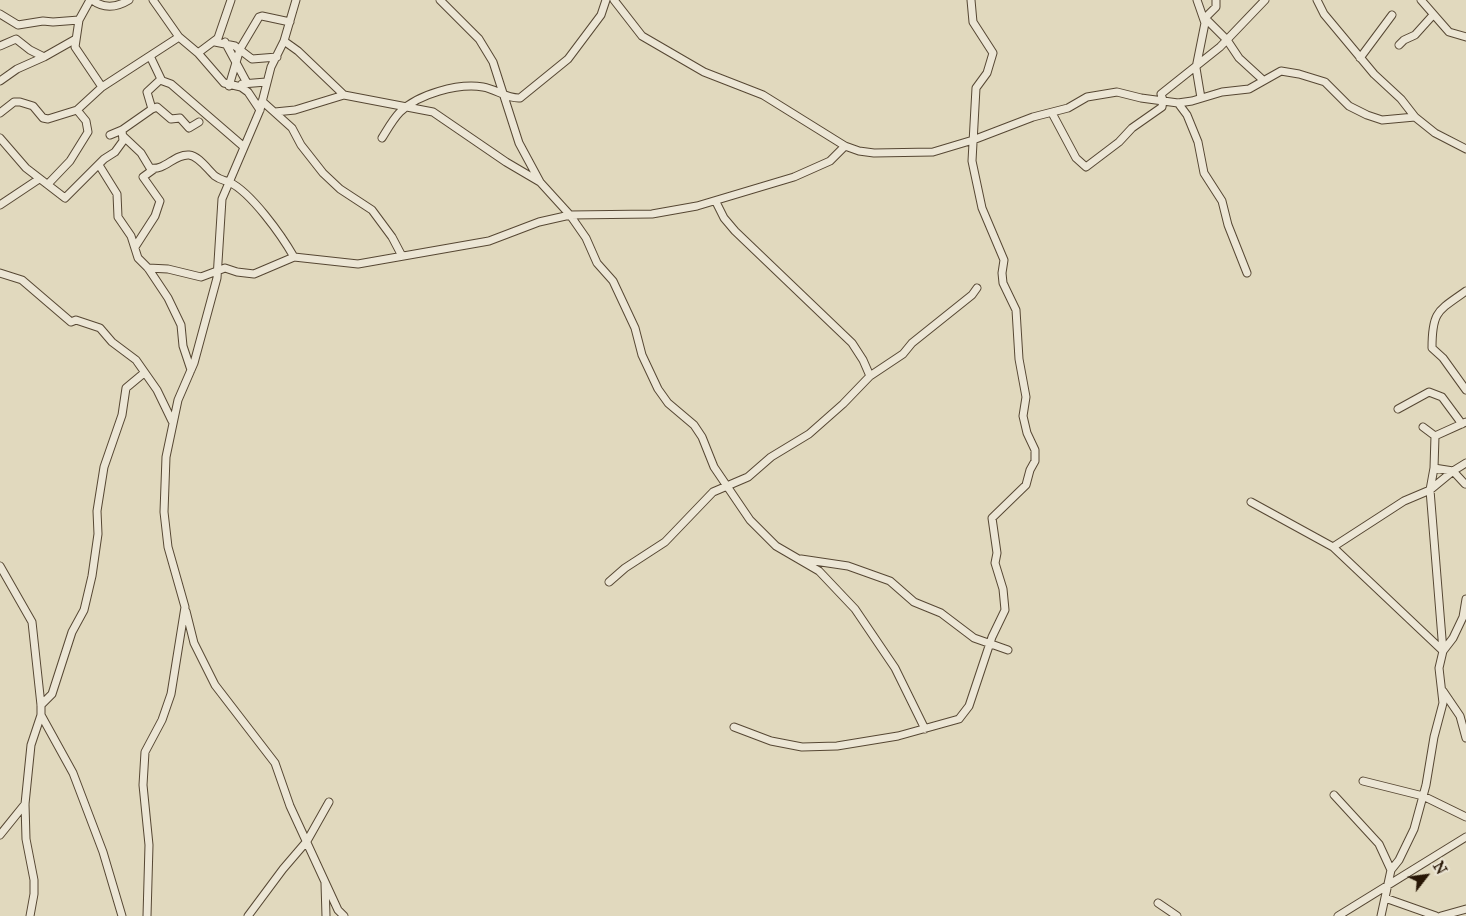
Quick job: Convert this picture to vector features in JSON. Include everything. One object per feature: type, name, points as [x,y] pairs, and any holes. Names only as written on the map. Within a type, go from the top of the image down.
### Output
[{"type":"street","points":[[102,87],[80,58],[74,40],[78,20],[91,0],[103,6],[115,7],[128,0]]},
{"type":"street","points":[[153,0],[179,37],[198,53],[220,80],[254,98],[260,110]]},
{"type":"street","points":[[198,53],[215,42],[231,0]]},
{"type":"street","points":[[296,0],[284,41],[266,82],[260,110],[229,182],[220,210],[218,271],[191,370],[178,400],[172,422],[166,457],[164,512],[170,559],[194,643],[215,685],[275,764],[290,806],[324,876],[338,910],[344,916]]},
{"type":"street","points":[[440,0],[479,39],[493,62],[505,94],[519,143],[540,182],[570,215],[586,238],[588,248],[597,263],[613,281],[634,328],[642,355],[658,389],[668,403],[694,425],[702,437],[714,466],[750,520],[776,546],[819,571],[855,609],[895,668],[925,729]]},
{"type":"street","points":[[382,138],[399,113],[434,92],[460,87],[485,87],[520,98],[568,59],[598,21],[606,0]]},
{"type":"street","points":[[614,0],[623,14],[649,40],[704,72],[763,96],[845,146],[859,151],[874,153],[933,152],[973,140],[1012,124],[1068,108],[1087,98],[1117,92],[1178,103],[1248,89],[1281,71],[1325,82],[1349,106],[1367,115],[1382,120],[1416,117]]},
{"type":"street","points":[[734,727],[771,741],[802,747],[837,746],[898,736],[959,719],[969,706],[990,644],[1005,610],[1003,589],[995,563],[997,553],[992,518],[1026,485],[1030,470],[1035,461],[1035,450],[1027,433],[1023,416],[1026,397],[1019,359],[1016,310],[1003,283],[1004,260],[982,208],[972,161],[976,88],[987,73],[993,53],[973,22],[971,0]]},
{"type":"street","points":[[1198,0],[1205,18],[1227,40],[1238,58],[1264,80]]},
{"type":"street","points":[[1201,98],[1196,68],[1205,18],[1216,7],[1216,0]]},
{"type":"street","points":[[1052,113],[1076,158],[1086,167],[1119,142],[1132,128],[1162,108],[1163,100],[1161,94],[1196,68],[1227,40],[1265,0]]},
{"type":"street","points":[[1317,0],[1324,14],[1360,58],[1416,117],[1435,133],[1466,149]]},
{"type":"street","points":[[1421,0],[1448,32],[1466,38]]},
{"type":"street","points":[[0,14],[18,25],[43,20],[53,22],[78,20]]},
{"type":"street","points":[[1360,58],[1392,15]]},
{"type":"street","points":[[1399,45],[1404,40],[1415,35],[1433,15]]},
{"type":"street","points":[[233,86],[240,49],[259,17],[290,22]]},
{"type":"street","points":[[220,33],[247,83]]},
{"type":"street","points":[[0,113],[14,102],[33,106],[46,119],[76,110],[102,87],[179,37]]},
{"type":"street","points":[[0,46],[16,39],[30,50],[44,57]]},
{"type":"street","points":[[0,81],[17,69],[44,57],[74,40]]},
{"type":"street","points":[[284,41],[298,51],[344,95]]},
{"type":"street","points":[[215,42],[225,43],[240,49],[252,59],[277,57]]},
{"type":"street","points":[[150,56],[159,72],[160,80]]},
{"type":"street","points":[[152,109],[147,92],[160,80]]},
{"type":"street","points":[[160,80],[171,84],[244,147]]},
{"type":"street","points":[[233,86],[266,82]]},
{"type":"street","points":[[275,112],[295,110],[344,95],[433,112],[506,162],[540,182]]},
{"type":"street","points":[[262,101],[292,128],[301,145],[323,173],[340,189],[372,210],[392,237],[402,256]]},
{"type":"street","points":[[1178,103],[1186,115],[1198,142],[1204,173],[1222,201],[1228,225],[1247,273]]},
{"type":"street","points":[[110,135],[122,133],[157,107],[171,119],[180,118],[189,128],[199,122]]},
{"type":"street","points":[[48,184],[70,161],[88,132],[86,121],[76,110]]},
{"type":"street","points":[[0,139],[26,168],[65,198],[99,165],[118,150],[123,141],[122,133]]},
{"type":"street","points":[[122,133],[141,153],[150,168],[154,169]]},
{"type":"street","points":[[148,268],[168,269],[202,277],[225,268],[254,274],[294,257],[358,264],[489,241],[539,222],[570,215],[652,214],[716,202],[733,194],[771,186],[830,161],[845,146]]},
{"type":"street","points":[[135,247],[155,216],[160,201],[144,177],[154,169],[162,168],[181,156],[189,155],[217,178],[229,182],[250,200],[273,225],[294,257]]},
{"type":"street","points":[[99,165],[117,194],[118,217],[131,236],[138,258],[148,268],[168,298],[181,325],[183,346],[191,370]]},
{"type":"street","points":[[0,205],[39,179]]},
{"type":"street","points":[[716,202],[724,218],[742,237],[852,343],[863,360],[870,376]]},
{"type":"street","points":[[0,273],[22,280],[71,322],[76,320],[100,328],[112,342],[136,360],[157,390],[172,422]]},
{"type":"street","points":[[609,582],[625,568],[658,548],[707,497],[727,485],[755,473],[772,457],[810,434],[870,376],[903,354],[912,343],[972,295],[977,288]]},
{"type":"street","points":[[1465,387],[1432,348],[1432,334],[1435,316],[1439,310],[1466,291]]},
{"type":"street","points":[[41,705],[52,694],[72,632],[84,610],[92,576],[98,534],[97,511],[104,468],[122,415],[126,388],[144,373]]},
{"type":"street","points":[[1398,409],[1429,392],[1442,397],[1464,423],[1435,436]]},
{"type":"street","points":[[1423,427],[1435,436]]},
{"type":"street","points":[[1381,916],[1391,870],[1414,829],[1443,703],[1439,668],[1443,651],[1430,490],[1434,468],[1435,436]]},
{"type":"street","points":[[1333,547],[1404,501],[1430,490],[1453,471],[1466,464]]},
{"type":"street","points":[[1434,468],[1453,471],[1465,484]]},
{"type":"street","points":[[1251,502],[1333,547],[1443,651]]},
{"type":"street","points":[[795,558],[848,566],[890,581],[914,602],[941,613],[974,638],[1008,650]]},
{"type":"street","points":[[0,566],[32,622],[41,705],[41,715],[31,745],[25,804],[27,852],[34,880],[34,894],[30,916]]},
{"type":"street","points":[[1443,651],[1453,638],[1463,617],[1466,600]]},
{"type":"street","points":[[147,916],[149,845],[144,785],[145,752],[162,720],[174,684],[185,607]]},
{"type":"street","points":[[1443,691],[1460,716],[1466,738]]},
{"type":"street","points":[[41,715],[73,773],[104,852],[122,916]]},
{"type":"street","points":[[1363,781],[1423,796],[1466,817]]},
{"type":"street","points":[[1334,795],[1379,844],[1391,870]]},
{"type":"street","points":[[248,916],[282,869],[307,841],[329,802]]},
{"type":"street","points":[[0,835],[25,804]]},
{"type":"street","points":[[1338,916],[1466,837]]},
{"type":"street","points":[[324,876],[326,916]]},
{"type":"street","points":[[1385,898],[1431,916],[1436,916]]},
{"type":"street","points":[[1158,902],[1177,916]]},
{"type":"street","points":[[1441,916],[1466,909]]}]
